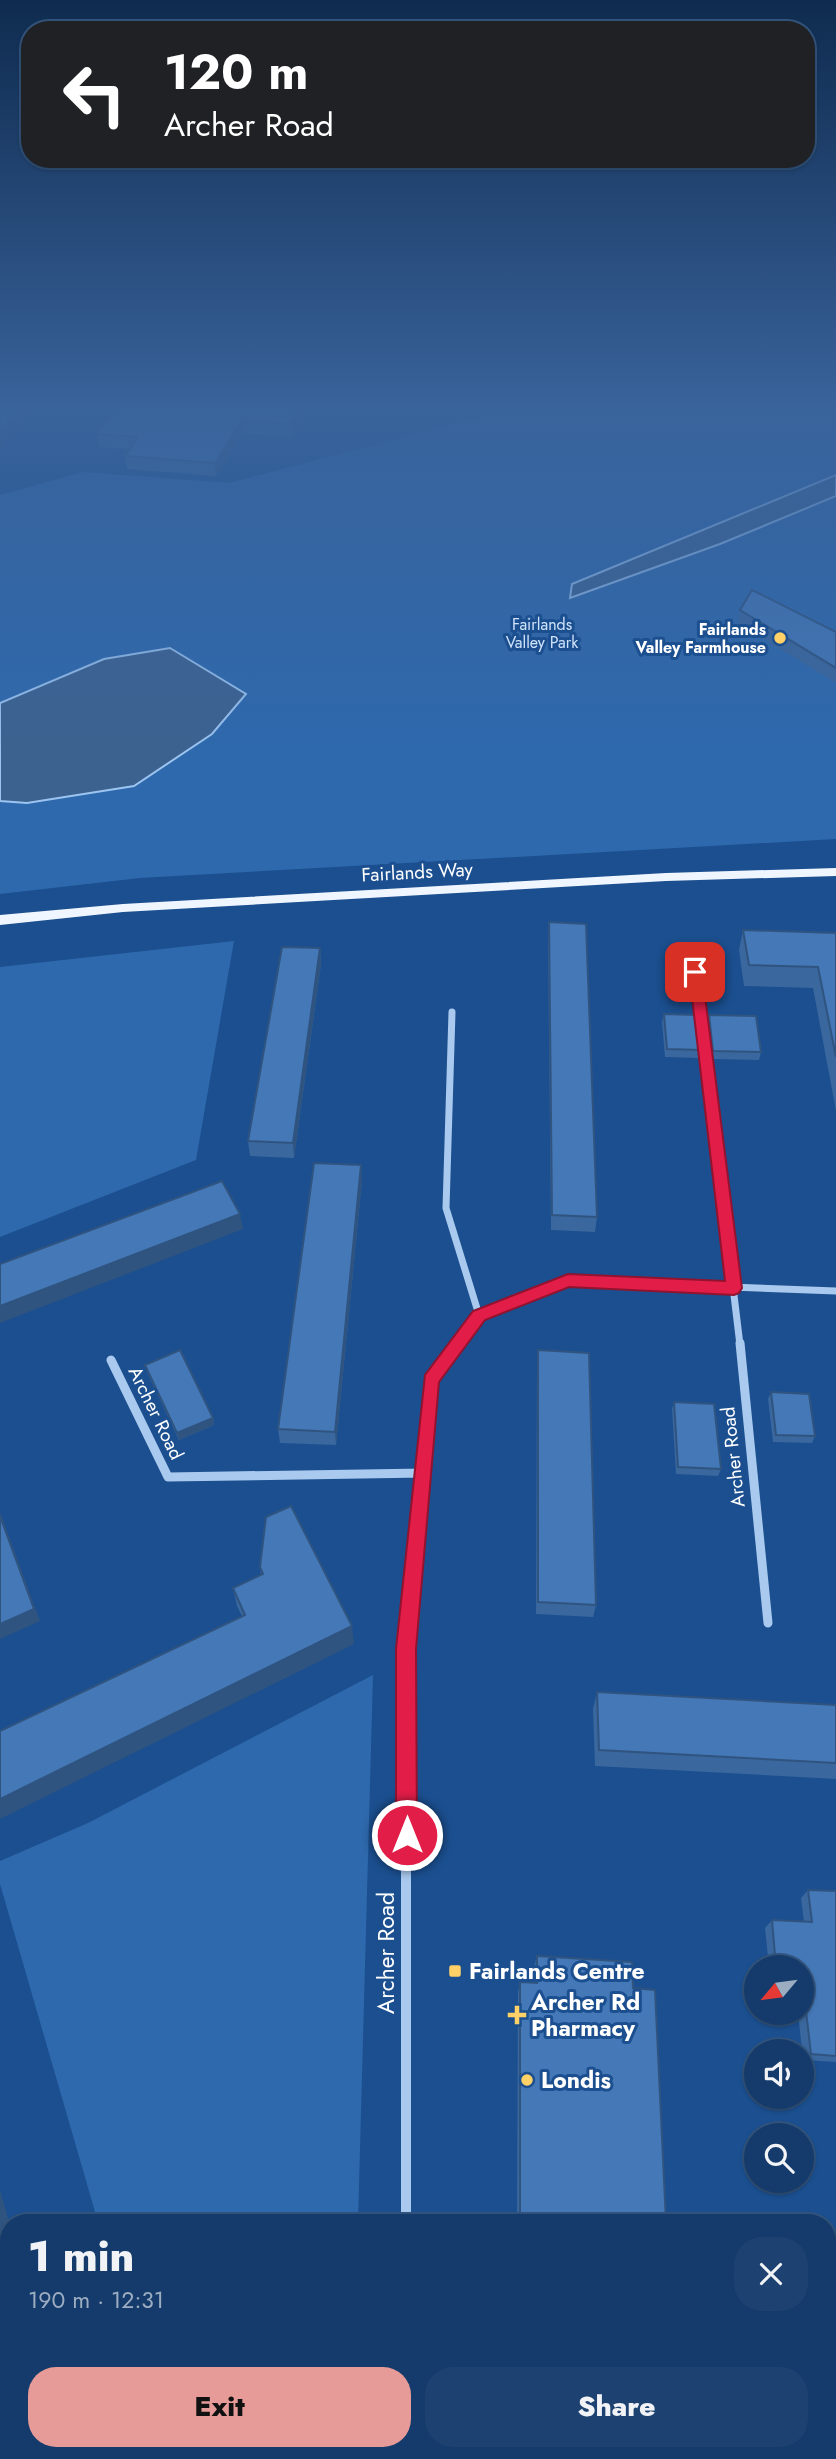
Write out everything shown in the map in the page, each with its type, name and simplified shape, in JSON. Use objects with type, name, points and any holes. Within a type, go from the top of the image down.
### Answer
[{"type":"main road","name":"Fairlands Way","points":[[0,920],[123,908],[666,877],[836,872]]},
{"type":"street","name":"Archer Road","points":[[695,972],[734,1288],[768,1623]]},
{"type":"street","points":[[452,1012],[446,1208],[479,1315],[568,1280],[836,1291]]},
{"type":"street","name":"Archer Road","points":[[406,2214],[406,1649],[431,1380],[479,1315]]},
{"type":"street","name":"Archer Road","points":[[111,1360],[168,1477],[424,1473]]},
{"type":"green space","name":"Fairlands Valley Park","points":[[0,526],[836,526],[836,839],[140,878],[0,894]]},
{"type":"green space","points":[[234,941],[196,1160],[0,1237],[0,967]]},
{"type":"green space","points":[[373,1675],[358,2214],[96,2214],[0,1884],[0,1861],[88,1823]]},
{"type":"shaded area","points":[[713,526],[764,526],[570,598],[572,584]]},
{"type":"shaded area","points":[[170,648],[246,694],[212,734],[134,786],[27,803],[0,801],[0,703],[104,659]]},
{"type":"building","points":[[752,590],[836,632],[836,668],[740,610]]},
{"type":"building","points":[[549,922],[586,924],[597,1217],[552,1215]]},
{"type":"building","points":[[743,930],[836,933],[836,1057],[818,967],[749,965]]},
{"type":"building","points":[[282,947],[320,948],[293,1143],[248,1141]]},
{"type":"building","points":[[664,1014],[697,1015],[701,1050],[667,1049]]},
{"type":"building","points":[[709,1015],[756,1016],[761,1052],[713,1051]]},
{"type":"building","points":[[314,1163],[361,1165],[335,1432],[278,1429]]},
{"type":"building","points":[[222,1181],[240,1214],[0,1306],[0,1264]]},
{"type":"building","points":[[180,1350],[213,1418],[177,1433],[145,1365]]},
{"type":"building","points":[[538,1350],[589,1353],[596,1605],[538,1602]]},
{"type":"building","points":[[771,1392],[809,1394],[815,1436],[776,1435]]},
{"type":"building","points":[[674,1402],[714,1404],[721,1469],[678,1467]]},
{"type":"building","points":[[291,1506],[352,1626],[0,1799],[0,1731],[245,1615],[233,1588],[263,1574],[260,1567],[266,1517]]},
{"type":"building","points":[[0,1516],[34,1609],[0,1624]]},
{"type":"building","points":[[597,1692],[836,1705],[836,1763],[599,1750]]},
{"type":"building","points":[[808,1890],[836,1891],[836,2056],[814,2054],[814,2039],[809,2039],[808,2025],[814,2025],[814,1955],[775,1955],[772,1920],[812,1922]]},
{"type":"building","points":[[537,1956],[632,1962],[633,1988],[655,1990],[666,2214],[520,2214],[520,1982],[537,1983]]},
{"type":"place","name":"Fairlands Valley Farmhouse","points":[[780,638]]},
{"type":"place","name":"Fairlands Centre","points":[[455,1971]]},
{"type":"place","name":"Archer Rd Pharmacy","points":[[517,2015]]},
{"type":"place","name":"Londis","points":[[527,2080]]},
{"type":"route","points":[[407,1835],[406,1649],[431,1380],[479,1315],[568,1280],[734,1288],[695,972]]}]
